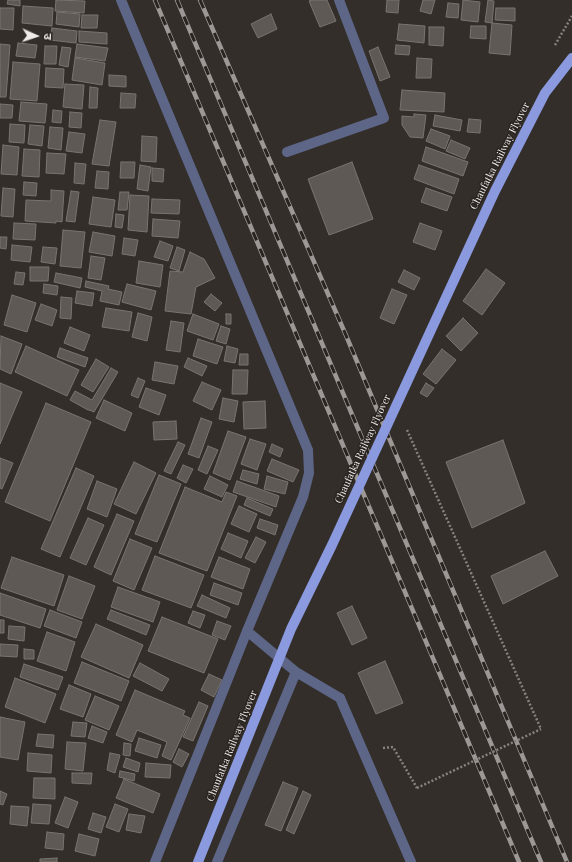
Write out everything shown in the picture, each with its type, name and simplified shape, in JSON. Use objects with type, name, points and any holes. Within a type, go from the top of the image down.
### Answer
[{"type":"main road","name":"Chaufatka Railway Flyover","points":[[198,862],[291,630],[332,545],[495,191],[546,93],[572,58]]},
{"type":"street","points":[[121,0],[308,450],[309,473],[303,497],[247,630],[155,862]]},
{"type":"street","points":[[287,152],[384,118],[339,0]]},
{"type":"street","points":[[247,630],[296,672],[340,698],[411,862]]},
{"type":"street","points":[[217,862],[296,672]]},
{"type":"path","points":[[552,50],[572,16]]},
{"type":"path","points":[[363,751],[393,747],[417,788],[541,729],[406,428]]},
{"type":"building","points":[[8,0],[20,0],[20,6],[7,4]]},
{"type":"building","points":[[56,0],[85,1],[84,13],[55,11]]},
{"type":"building","points":[[327,0],[336,21],[320,27],[309,1]]},
{"type":"building","points":[[387,0],[399,0],[398,13],[386,12]]},
{"type":"building","points":[[423,0],[435,0],[431,14],[420,11]]},
{"type":"building","points":[[463,0],[480,2],[478,22],[461,20]]},
{"type":"building","points":[[488,0],[494,1],[492,23],[485,22]]},
{"type":"building","points":[[448,3],[459,4],[458,18],[446,17]]},
{"type":"building","points":[[23,6],[53,8],[52,26],[22,23]]},
{"type":"building","points":[[0,8],[14,8],[13,30],[0,29]]},
{"type":"building","points":[[496,8],[515,8],[515,21],[495,20]]},
{"type":"building","points":[[57,12],[80,14],[79,27],[56,24]]},
{"type":"building","points":[[271,14],[277,29],[258,38],[251,24]]},
{"type":"building","points":[[82,15],[98,15],[97,28],[81,28]]},
{"type":"building","points":[[492,23],[512,25],[510,55],[489,53]]},
{"type":"building","points":[[399,24],[425,26],[424,43],[397,40]]},
{"type":"building","points":[[471,26],[486,26],[486,39],[470,38]]},
{"type":"building","points":[[429,27],[444,27],[443,46],[429,45]]},
{"type":"building","points":[[52,28],[77,31],[76,43],[50,40]]},
{"type":"building","points":[[79,31],[107,33],[107,44],[79,42]]},
{"type":"building","points":[[18,43],[37,45],[35,58],[16,56]]},
{"type":"building","points":[[0,44],[10,45],[6,97],[0,97]]},
{"type":"building","points":[[77,44],[108,48],[105,61],[75,57]]},
{"type":"building","points":[[396,45],[410,46],[409,55],[395,54]]},
{"type":"building","points":[[45,46],[57,46],[56,64],[44,64]]},
{"type":"building","points":[[62,47],[71,48],[68,67],[59,65]]},
{"type":"building","points":[[378,47],[390,77],[380,81],[369,51]]},
{"type":"building","points":[[75,58],[105,63],[102,85],[72,80]]},
{"type":"building","points":[[417,58],[432,59],[431,78],[416,78]]},
{"type":"building","points":[[13,62],[40,64],[37,101],[10,99]]},
{"type":"building","points":[[46,68],[64,69],[63,88],[45,87]]},
{"type":"building","points":[[109,75],[126,76],[126,87],[109,86]]},
{"type":"building","points":[[65,84],[84,85],[82,109],[63,107]]},
{"type":"building","points":[[90,87],[98,88],[97,108],[89,108]]},
{"type":"building","points":[[402,90],[445,93],[444,112],[400,110]]},
{"type":"building","points":[[121,93],[136,94],[135,108],[120,108]]},
{"type":"building","points":[[21,102],[47,104],[45,123],[19,121]]},
{"type":"building","points":[[0,104],[13,105],[12,118],[0,118]]},
{"type":"building","points":[[53,110],[62,111],[61,123],[52,122]]},
{"type":"building","points":[[70,112],[82,113],[81,128],[69,127]]},
{"type":"building","points":[[414,114],[426,115],[423,138],[410,137],[402,125],[402,116],[414,117]]},
{"type":"building","points":[[435,115],[462,120],[460,131],[433,126]]},
{"type":"building","points":[[469,119],[481,120],[480,133],[467,132]]},
{"type":"building","points":[[100,120],[116,122],[109,166],[92,164]]},
{"type":"building","points":[[10,124],[25,125],[24,143],[9,142]]},
{"type":"building","points":[[30,125],[44,126],[42,146],[28,144]]},
{"type":"building","points":[[50,127],[63,128],[61,150],[48,148]]},
{"type":"building","points":[[431,129],[450,136],[445,149],[426,141]]},
{"type":"building","points":[[69,132],[85,134],[82,153],[66,151]]},
{"type":"building","points":[[142,136],[157,137],[156,162],[141,161]]},
{"type":"building","points":[[451,140],[470,148],[465,159],[446,151]]},
{"type":"building","points":[[3,145],[19,147],[17,175],[1,174]]},
{"type":"building","points":[[426,147],[468,162],[463,176],[422,161]]},
{"type":"building","points":[[24,149],[40,150],[39,177],[22,176]]},
{"type":"building","points":[[47,153],[66,154],[64,174],[46,173]]},
{"type":"building","points":[[121,162],[135,162],[134,178],[120,178]]},
{"type":"building","points":[[352,162],[373,219],[329,235],[308,179]]},
{"type":"building","points":[[75,163],[86,164],[84,184],[74,183]]},
{"type":"building","points":[[140,165],[151,167],[148,191],[137,189]]},
{"type":"building","points":[[419,165],[459,179],[454,194],[414,179]]},
{"type":"building","points":[[152,168],[164,169],[163,182],[152,181]]},
{"type":"building","points":[[97,171],[109,172],[108,189],[95,188]]},
{"type":"building","points":[[24,182],[37,183],[36,196],[23,195]]},
{"type":"building","points":[[3,188],[15,189],[13,217],[1,216]]},
{"type":"building","points":[[426,188],[452,197],[447,211],[421,202]]},
{"type":"building","points":[[51,190],[64,191],[62,222],[25,221],[26,200],[51,201]]},
{"type":"building","points":[[71,191],[79,192],[75,222],[66,221]]},
{"type":"building","points":[[120,192],[129,192],[127,210],[118,210]]},
{"type":"building","points":[[130,195],[149,196],[147,232],[128,230]]},
{"type":"building","points":[[93,197],[115,200],[111,227],[89,224]]},
{"type":"building","points":[[152,199],[180,200],[179,214],[151,213]]},
{"type":"building","points":[[116,214],[124,215],[122,228],[115,227]]},
{"type":"building","points":[[153,219],[180,221],[178,238],[152,236]]},
{"type":"building","points":[[14,223],[36,224],[35,240],[13,239]]},
{"type":"building","points":[[420,223],[442,231],[435,250],[413,242]]},
{"type":"building","points":[[63,230],[85,232],[81,268],[60,266]]},
{"type":"building","points":[[93,232],[115,236],[112,256],[89,252]]},
{"type":"building","points":[[0,237],[7,237],[6,249],[0,248]]},
{"type":"building","points":[[124,238],[138,240],[135,256],[122,254]]},
{"type":"building","points":[[160,241],[173,246],[168,261],[154,257]]},
{"type":"building","points":[[12,245],[32,247],[30,262],[11,260]]},
{"type":"building","points":[[43,247],[57,248],[55,264],[41,262]]},
{"type":"building","points":[[177,247],[185,250],[179,271],[170,268]]},
{"type":"building","points":[[190,252],[204,259],[215,278],[196,287],[191,314],[165,311],[170,271],[183,272]]},
{"type":"building","points":[[91,256],[105,258],[101,280],[88,278]]},
{"type":"building","points":[[139,261],[163,265],[160,287],[136,283]]},
{"type":"building","points":[[30,267],[49,267],[48,281],[30,281]]},
{"type":"building","points":[[486,269],[505,283],[482,315],[463,301]]},
{"type":"building","points":[[404,270],[420,278],[414,290],[398,282]]},
{"type":"building","points":[[16,272],[25,273],[23,285],[14,284]]},
{"type":"building","points":[[56,273],[82,278],[80,288],[54,282]]},
{"type":"building","points":[[86,281],[109,286],[108,289],[122,292],[119,305],[100,301],[102,291],[85,287]]},
{"type":"building","points":[[44,284],[58,286],[57,295],[43,293]]},
{"type":"building","points":[[127,284],[156,291],[151,310],[122,302]]},
{"type":"building","points":[[392,289],[407,295],[394,324],[380,318]]},
{"type":"building","points":[[77,291],[94,293],[92,306],[75,303]]},
{"type":"building","points":[[211,294],[222,303],[215,311],[204,302]]},
{"type":"building","points":[[12,295],[36,303],[27,332],[4,325]]},
{"type":"building","points":[[61,297],[72,298],[71,319],[60,318]]},
{"type":"building","points":[[41,304],[57,310],[52,326],[35,320]]},
{"type":"building","points":[[106,308],[132,312],[129,331],[102,327]]},
{"type":"building","points":[[138,313],[152,317],[147,341],[132,337]]},
{"type":"building","points":[[193,314],[219,324],[213,340],[187,331]]},
{"type":"building","points":[[226,314],[231,314],[231,324],[226,324]]},
{"type":"building","points":[[463,318],[478,333],[461,351],[446,336]]},
{"type":"building","points":[[171,321],[184,323],[180,352],[166,350]]},
{"type":"building","points":[[221,326],[230,329],[226,344],[216,341]]},
{"type":"building","points":[[70,327],[90,335],[84,351],[64,343]]},
{"type":"building","points":[[1,336],[22,344],[11,374],[0,369]]},
{"type":"building","points":[[198,339],[223,347],[217,364],[193,356]]},
{"type":"building","points":[[26,346],[79,370],[67,396],[15,372]]},
{"type":"building","points":[[227,346],[238,349],[235,363],[224,361]]},
{"type":"building","points":[[60,348],[88,358],[85,367],[57,357]]},
{"type":"building","points":[[442,349],[456,360],[436,384],[423,374]]},
{"type":"building","points":[[240,354],[248,354],[248,365],[239,365]]},
{"type":"building","points":[[188,358],[207,366],[202,376],[184,367]]},
{"type":"building","points":[[96,359],[109,367],[93,392],[81,385]]},
{"type":"building","points":[[155,362],[178,366],[174,384],[152,380]]},
{"type":"building","points":[[111,368],[118,372],[94,412],[70,400],[75,391],[92,400]]},
{"type":"building","points":[[233,370],[248,370],[247,394],[232,394]]},
{"type":"building","points":[[138,378],[145,381],[138,398],[131,395]]},
{"type":"building","points":[[202,382],[221,390],[212,410],[193,401]]},
{"type":"building","points":[[0,383],[22,392],[0,444]]},
{"type":"building","points":[[426,383],[434,388],[427,397],[420,393]]},
{"type":"building","points":[[146,388],[166,395],[159,415],[139,407]]},
{"type":"building","points":[[223,398],[238,401],[234,422],[219,419]]},
{"type":"building","points":[[104,400],[132,413],[125,431],[96,418]]},
{"type":"building","points":[[265,401],[266,428],[244,429],[243,402]]},
{"type":"building","points":[[46,403],[91,422],[50,521],[5,502]]},
{"type":"building","points":[[201,418],[212,422],[199,458],[188,454]]},
{"type":"building","points":[[176,421],[177,439],[154,440],[153,422]]},
{"type":"building","points":[[228,431],[246,437],[230,480],[213,473]]},
{"type":"building","points":[[250,439],[266,444],[257,470],[241,464]]},
{"type":"building","points":[[503,440],[525,503],[472,528],[446,462]]},
{"type":"building","points":[[178,442],[185,445],[171,474],[164,471]]},
{"type":"building","points":[[272,444],[283,449],[280,457],[269,452]]},
{"type":"building","points":[[208,446],[218,450],[207,474],[198,470]]},
{"type":"building","points":[[0,458],[13,463],[2,489],[0,488]]},
{"type":"building","points":[[272,459],[299,470],[293,482],[267,471]]},
{"type":"building","points":[[134,462],[156,473],[136,514],[114,504]]},
{"type":"building","points":[[183,465],[193,469],[186,483],[177,478]]},
{"type":"building","points":[[76,468],[94,476],[60,557],[41,549]]},
{"type":"building","points":[[243,470],[259,474],[257,484],[240,479]]},
{"type":"building","points":[[159,475],[181,484],[157,542],[135,534]]},
{"type":"building","points":[[210,476],[228,485],[222,497],[204,489]]},
{"type":"building","points":[[267,476],[288,482],[285,494],[264,489]]},
{"type":"building","points":[[97,481],[117,489],[107,517],[87,509]]},
{"type":"building","points":[[237,481],[279,496],[276,507],[233,492]]},
{"type":"building","points":[[185,487],[222,502],[226,492],[237,496],[207,571],[159,553]]},
{"type":"building","points":[[247,498],[273,509],[270,516],[244,505]]},
{"type":"building","points":[[239,506],[257,514],[249,532],[231,524]]},
{"type":"building","points":[[117,514],[134,521],[111,575],[94,567]]},
{"type":"building","points":[[88,518],[104,525],[86,565],[70,558]]},
{"type":"building","points":[[260,519],[278,525],[275,535],[257,528]]},
{"type":"building","points":[[228,533],[248,541],[241,558],[221,549]]},
{"type":"building","points":[[256,537],[266,542],[255,563],[245,558]]},
{"type":"building","points":[[130,539],[152,548],[134,590],[113,581]]},
{"type":"building","points":[[545,551],[558,576],[503,604],[491,576]]},
{"type":"building","points":[[155,556],[204,575],[191,608],[142,590]]},
{"type":"building","points":[[12,557],[64,575],[54,606],[1,588]]},
{"type":"building","points":[[219,557],[250,569],[243,589],[211,577]]},
{"type":"building","points":[[69,576],[95,586],[82,619],[57,610]]},
{"type":"building","points":[[214,583],[242,593],[238,605],[210,595]]},
{"type":"building","points":[[118,587],[160,602],[153,622],[111,607]]},
{"type":"building","points":[[0,593],[46,609],[40,628],[0,615]]},
{"type":"building","points":[[202,595],[230,608],[226,618],[197,606]]},
{"type":"building","points":[[352,606],[367,638],[352,645],[337,613]]},
{"type":"building","points":[[50,610],[82,622],[76,638],[44,626]]},
{"type":"building","points":[[111,610],[150,625],[146,635],[107,619]]},
{"type":"building","points":[[193,611],[205,615],[200,628],[188,623]]},
{"type":"building","points":[[162,617],[218,639],[204,673],[148,651]]},
{"type":"building","points":[[0,620],[4,620],[4,633],[0,633]]},
{"type":"building","points":[[217,621],[231,626],[225,640],[212,635]]},
{"type":"building","points":[[96,624],[143,645],[129,678],[81,657]]},
{"type":"building","points":[[9,626],[25,627],[24,641],[8,639]]},
{"type":"building","points":[[47,632],[75,642],[66,671],[37,661]]},
{"type":"building","points":[[0,644],[18,645],[17,657],[0,656]]},
{"type":"building","points":[[24,649],[34,650],[34,659],[24,659]]},
{"type":"building","points":[[385,661],[403,703],[376,714],[358,673]]},
{"type":"building","points":[[82,662],[129,681],[121,701],[74,683]]},
{"type":"building","points":[[140,663],[169,679],[162,691],[133,676]]},
{"type":"building","points":[[24,664],[63,677],[58,690],[20,677]]},
{"type":"building","points":[[209,674],[222,680],[214,697],[201,690]]},
{"type":"building","points":[[15,678],[56,694],[45,723],[5,707]]},
{"type":"building","points":[[69,685],[91,694],[83,717],[60,709]]},
{"type":"building","points":[[135,690],[185,711],[183,715],[190,718],[171,760],[162,756],[167,742],[137,730],[132,742],[116,735]]},
{"type":"building","points":[[95,696],[119,706],[109,730],[85,720]]},
{"type":"building","points":[[199,702],[208,706],[193,741],[183,737]]},
{"type":"building","points":[[0,717],[25,722],[18,760],[0,757]]},
{"type":"building","points":[[73,722],[87,723],[85,737],[71,736]]},
{"type":"building","points":[[92,726],[107,732],[103,743],[88,738]]},
{"type":"building","points":[[38,734],[54,735],[53,748],[36,746]]},
{"type":"building","points":[[139,738],[161,745],[157,758],[135,751]]},
{"type":"building","points":[[67,742],[86,743],[83,771],[65,769]]},
{"type":"building","points":[[124,743],[131,744],[130,756],[123,755]]},
{"type":"building","points":[[179,749],[189,754],[182,767],[173,762]]},
{"type":"building","points":[[28,753],[52,755],[51,773],[27,771]]},
{"type":"building","points":[[110,753],[120,755],[115,773],[107,770]]},
{"type":"building","points":[[126,758],[140,763],[138,772],[123,767]]},
{"type":"building","points":[[146,763],[171,765],[170,778],[145,777]]},
{"type":"building","points":[[120,771],[135,774],[134,781],[119,777]]},
{"type":"building","points":[[72,773],[92,773],[91,784],[72,783]]},
{"type":"building","points":[[34,778],[55,778],[55,799],[33,798]]},
{"type":"building","points":[[124,779],[160,794],[153,813],[116,798]]},
{"type":"building","points":[[283,782],[298,788],[281,831],[265,825]]},
{"type":"building","points":[[0,791],[7,794],[3,805],[0,804]]},
{"type":"building","points":[[303,791],[311,795],[294,834],[286,830]]},
{"type":"building","points":[[65,797],[78,802],[68,828],[55,823]]},
{"type":"building","points":[[33,804],[51,805],[49,824],[31,823]]},
{"type":"building","points":[[115,804],[128,809],[119,832],[106,827]]},
{"type":"building","points":[[11,806],[29,807],[27,826],[10,824]]},
{"type":"building","points":[[93,813],[106,817],[101,833],[88,829]]},
{"type":"building","points":[[129,814],[145,816],[141,833],[126,830]]},
{"type":"building","points":[[47,832],[64,834],[63,850],[45,848]]},
{"type":"building","points":[[79,834],[99,839],[95,856],[75,851]]},
{"type":"building","points":[[57,858],[57,862],[40,862],[40,859]]},
{"type":"railway","points":[[155,0],[519,862]]},
{"type":"railway","points":[[177,0],[541,862]]},
{"type":"railway","points":[[200,0],[345,333],[567,862]]}]
